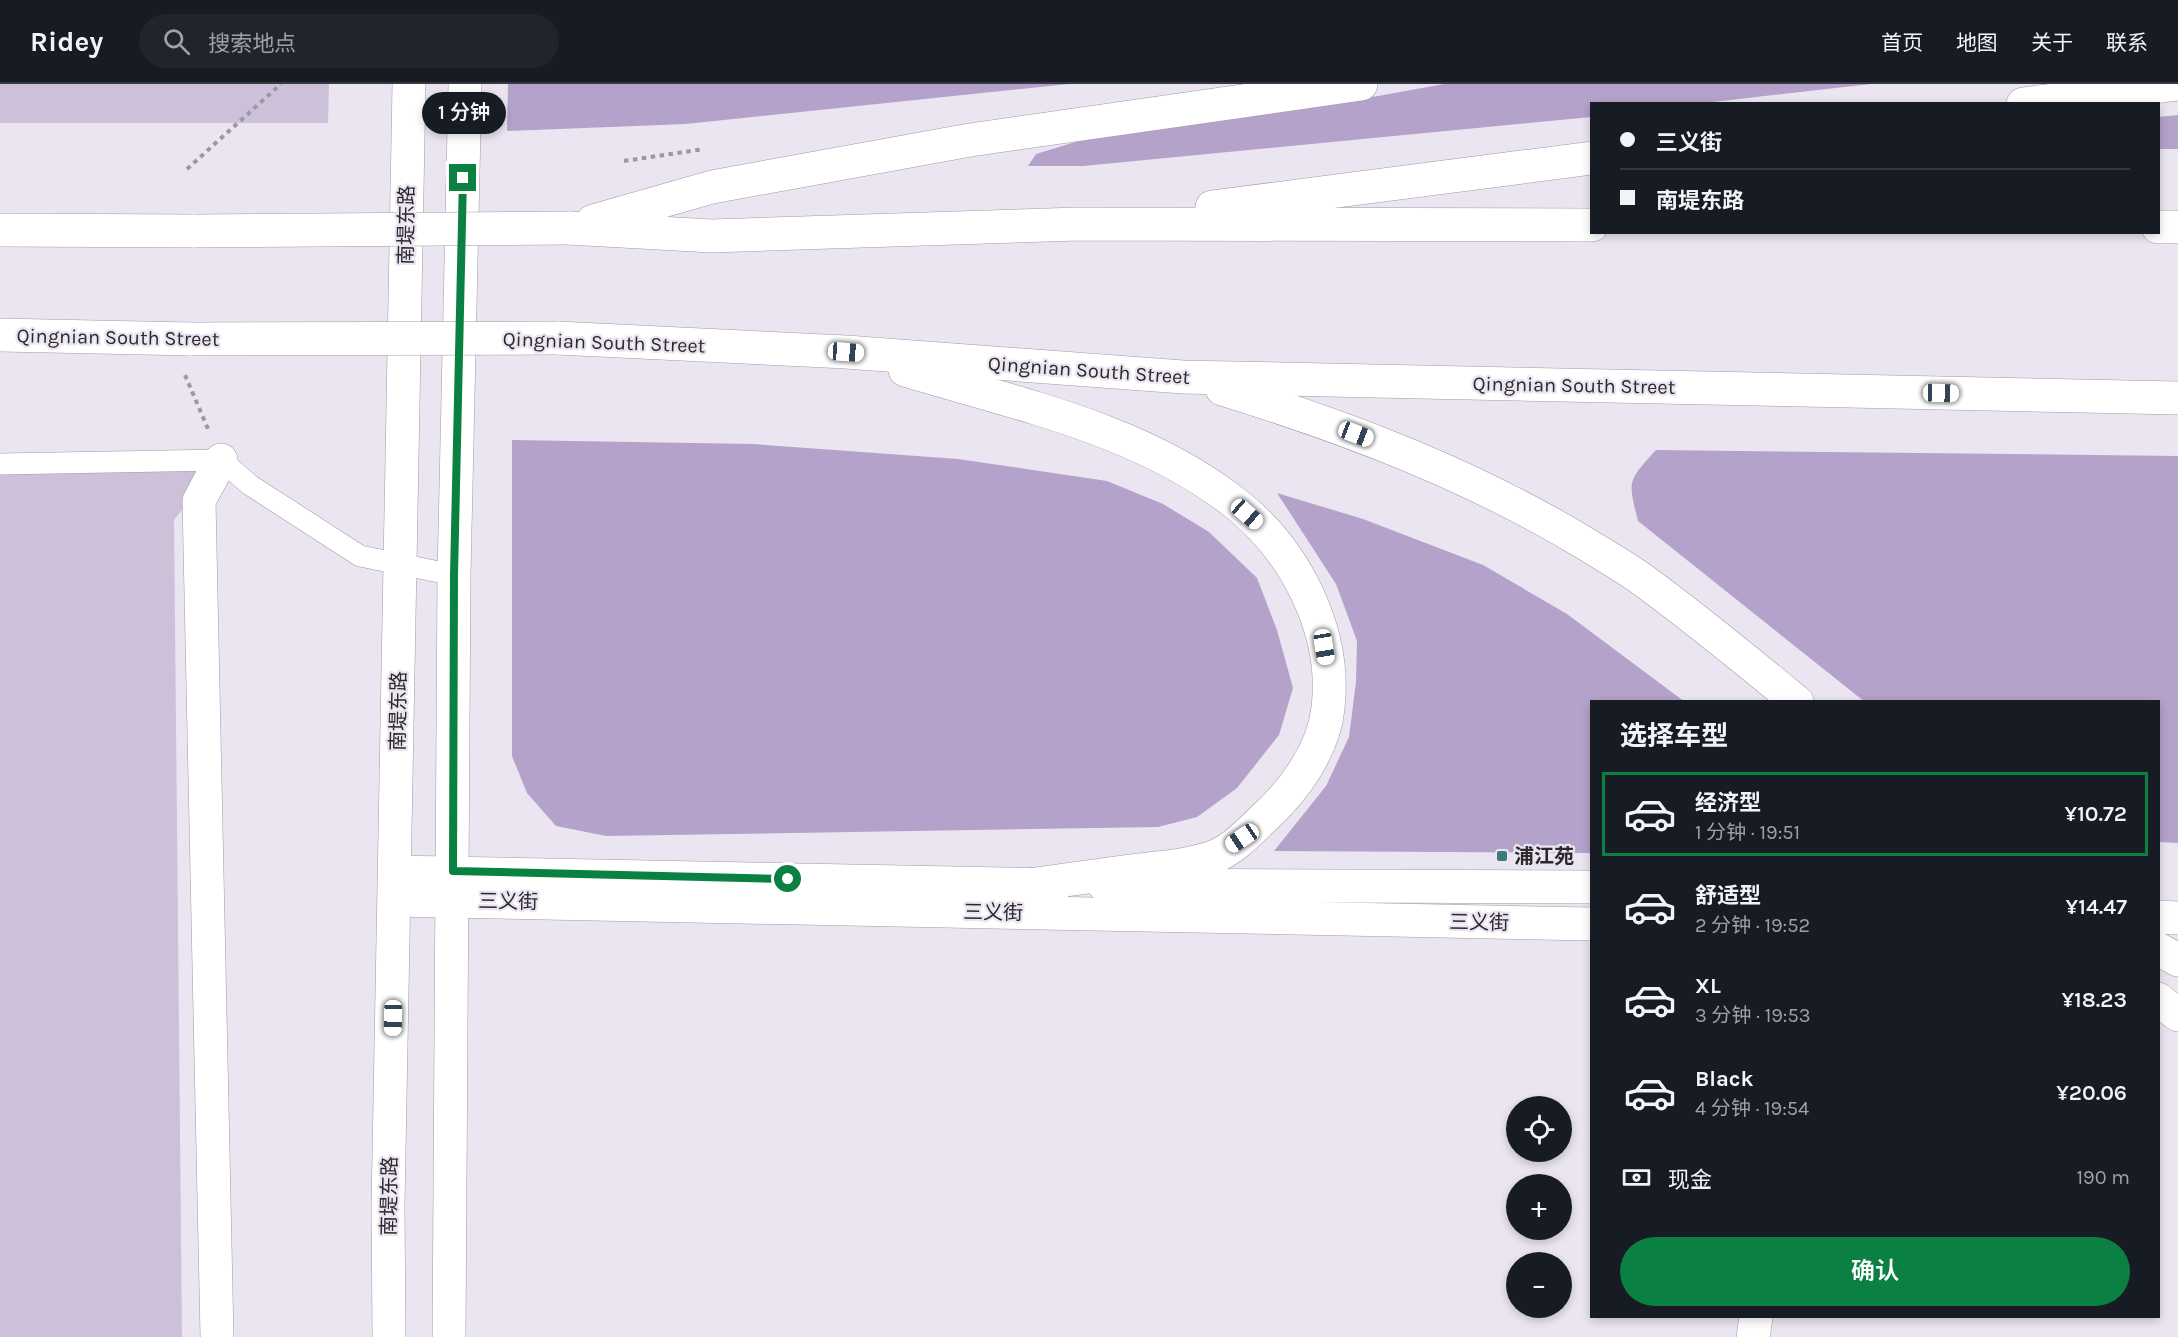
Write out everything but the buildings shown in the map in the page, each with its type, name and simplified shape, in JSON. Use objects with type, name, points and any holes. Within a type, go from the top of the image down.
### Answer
[{"type":"main road","name":"南堤东路","points":[[389,1337],[389,1194],[409,84]]},
{"type":"main road","points":[[449,1337],[454,575],[465,84]]},
{"type":"main road","points":[[568,228],[712,188],[970,140],[1361,84]]},
{"type":"main road","points":[[2038,102],[2176,84]]},
{"type":"main road","points":[[1078,224],[1590,158]]},
{"type":"main road","points":[[0,230],[568,228],[712,236],[1078,224],[1590,225]]},
{"type":"main road","points":[[2160,227],[2178,227]]},
{"type":"main road","name":"Qingnian South Street","points":[[0,335],[181,339],[557,338],[846,352],[1183,377],[2178,398]]},
{"type":"main road","points":[[846,352],[1104,430],[1174,464],[1233,502],[1261,526],[1299,576],[1311,605],[1330,680],[1328,711],[1317,746],[1297,783],[1276,807],[1242,838],[1218,855],[1183,865],[1028,885]]},
{"type":"main road","points":[[1183,377],[1304,414],[1364,437],[1453,473],[1535,514],[1639,577],[1795,700]]},
{"type":"main road","points":[[217,1337],[199,501],[221,460]]},
{"type":"main road","points":[[1755,667],[1774,700]]},
{"type":"main road","name":"三义街","points":[[453,885],[1590,924]]},
{"type":"main road","name":"三义街","points":[[395,886],[1590,887]]},
{"type":"main road","points":[[2160,917],[2178,918]]},
{"type":"main road","points":[[2160,950],[2178,960]]},
{"type":"main road","points":[[2160,1001],[2178,1015]]},
{"type":"main road","points":[[1753,1337],[1756,1318]]},
{"type":"lane","points":[[0,465],[221,460],[250,485],[360,556],[454,575]]},
{"type":"path","points":[[187,170],[281,84]]},
{"type":"path","points":[[181,339],[221,460]]},
{"type":"shaded area","points":[[0,84],[329,84],[328,123],[0,123]]},
{"type":"shaded area","points":[[508,84],[1069,84],[686,124],[507,131]]},
{"type":"shaded area","points":[[1444,84],[1871,84],[1713,102],[1590,102],[1590,117],[1083,166],[1028,166],[1036,154],[1095,136],[1378,96]]},
{"type":"shaded area","points":[[2178,115],[2178,149],[2160,149],[2160,117]]},
{"type":"shaded area","points":[[512,440],[753,444],[958,459],[1107,481],[1163,504],[1209,532],[1257,578],[1277,630],[1293,688],[1279,735],[1237,788],[1197,817],[1158,827],[606,836],[556,826],[527,793],[512,756]]},
{"type":"shaded area","points":[[1656,450],[2178,456],[2178,843],[2160,842],[2160,700],[1862,700],[1638,521],[1632,482]]},
{"type":"shaded area","points":[[221,460],[174,520],[182,1337],[0,1337],[0,464]]},
{"type":"shaded area","points":[[1277,493],[1363,519],[1483,565],[1567,614],[1682,700],[1590,700],[1590,853],[1274,851],[1326,786],[1349,737],[1356,682],[1357,641],[1336,584]]},
{"type":"place","name":"浦江苑","points":[[1502,856]]},
{"type":"route","points":[[463,178],[454,575],[453,871],[788,879]]}]
